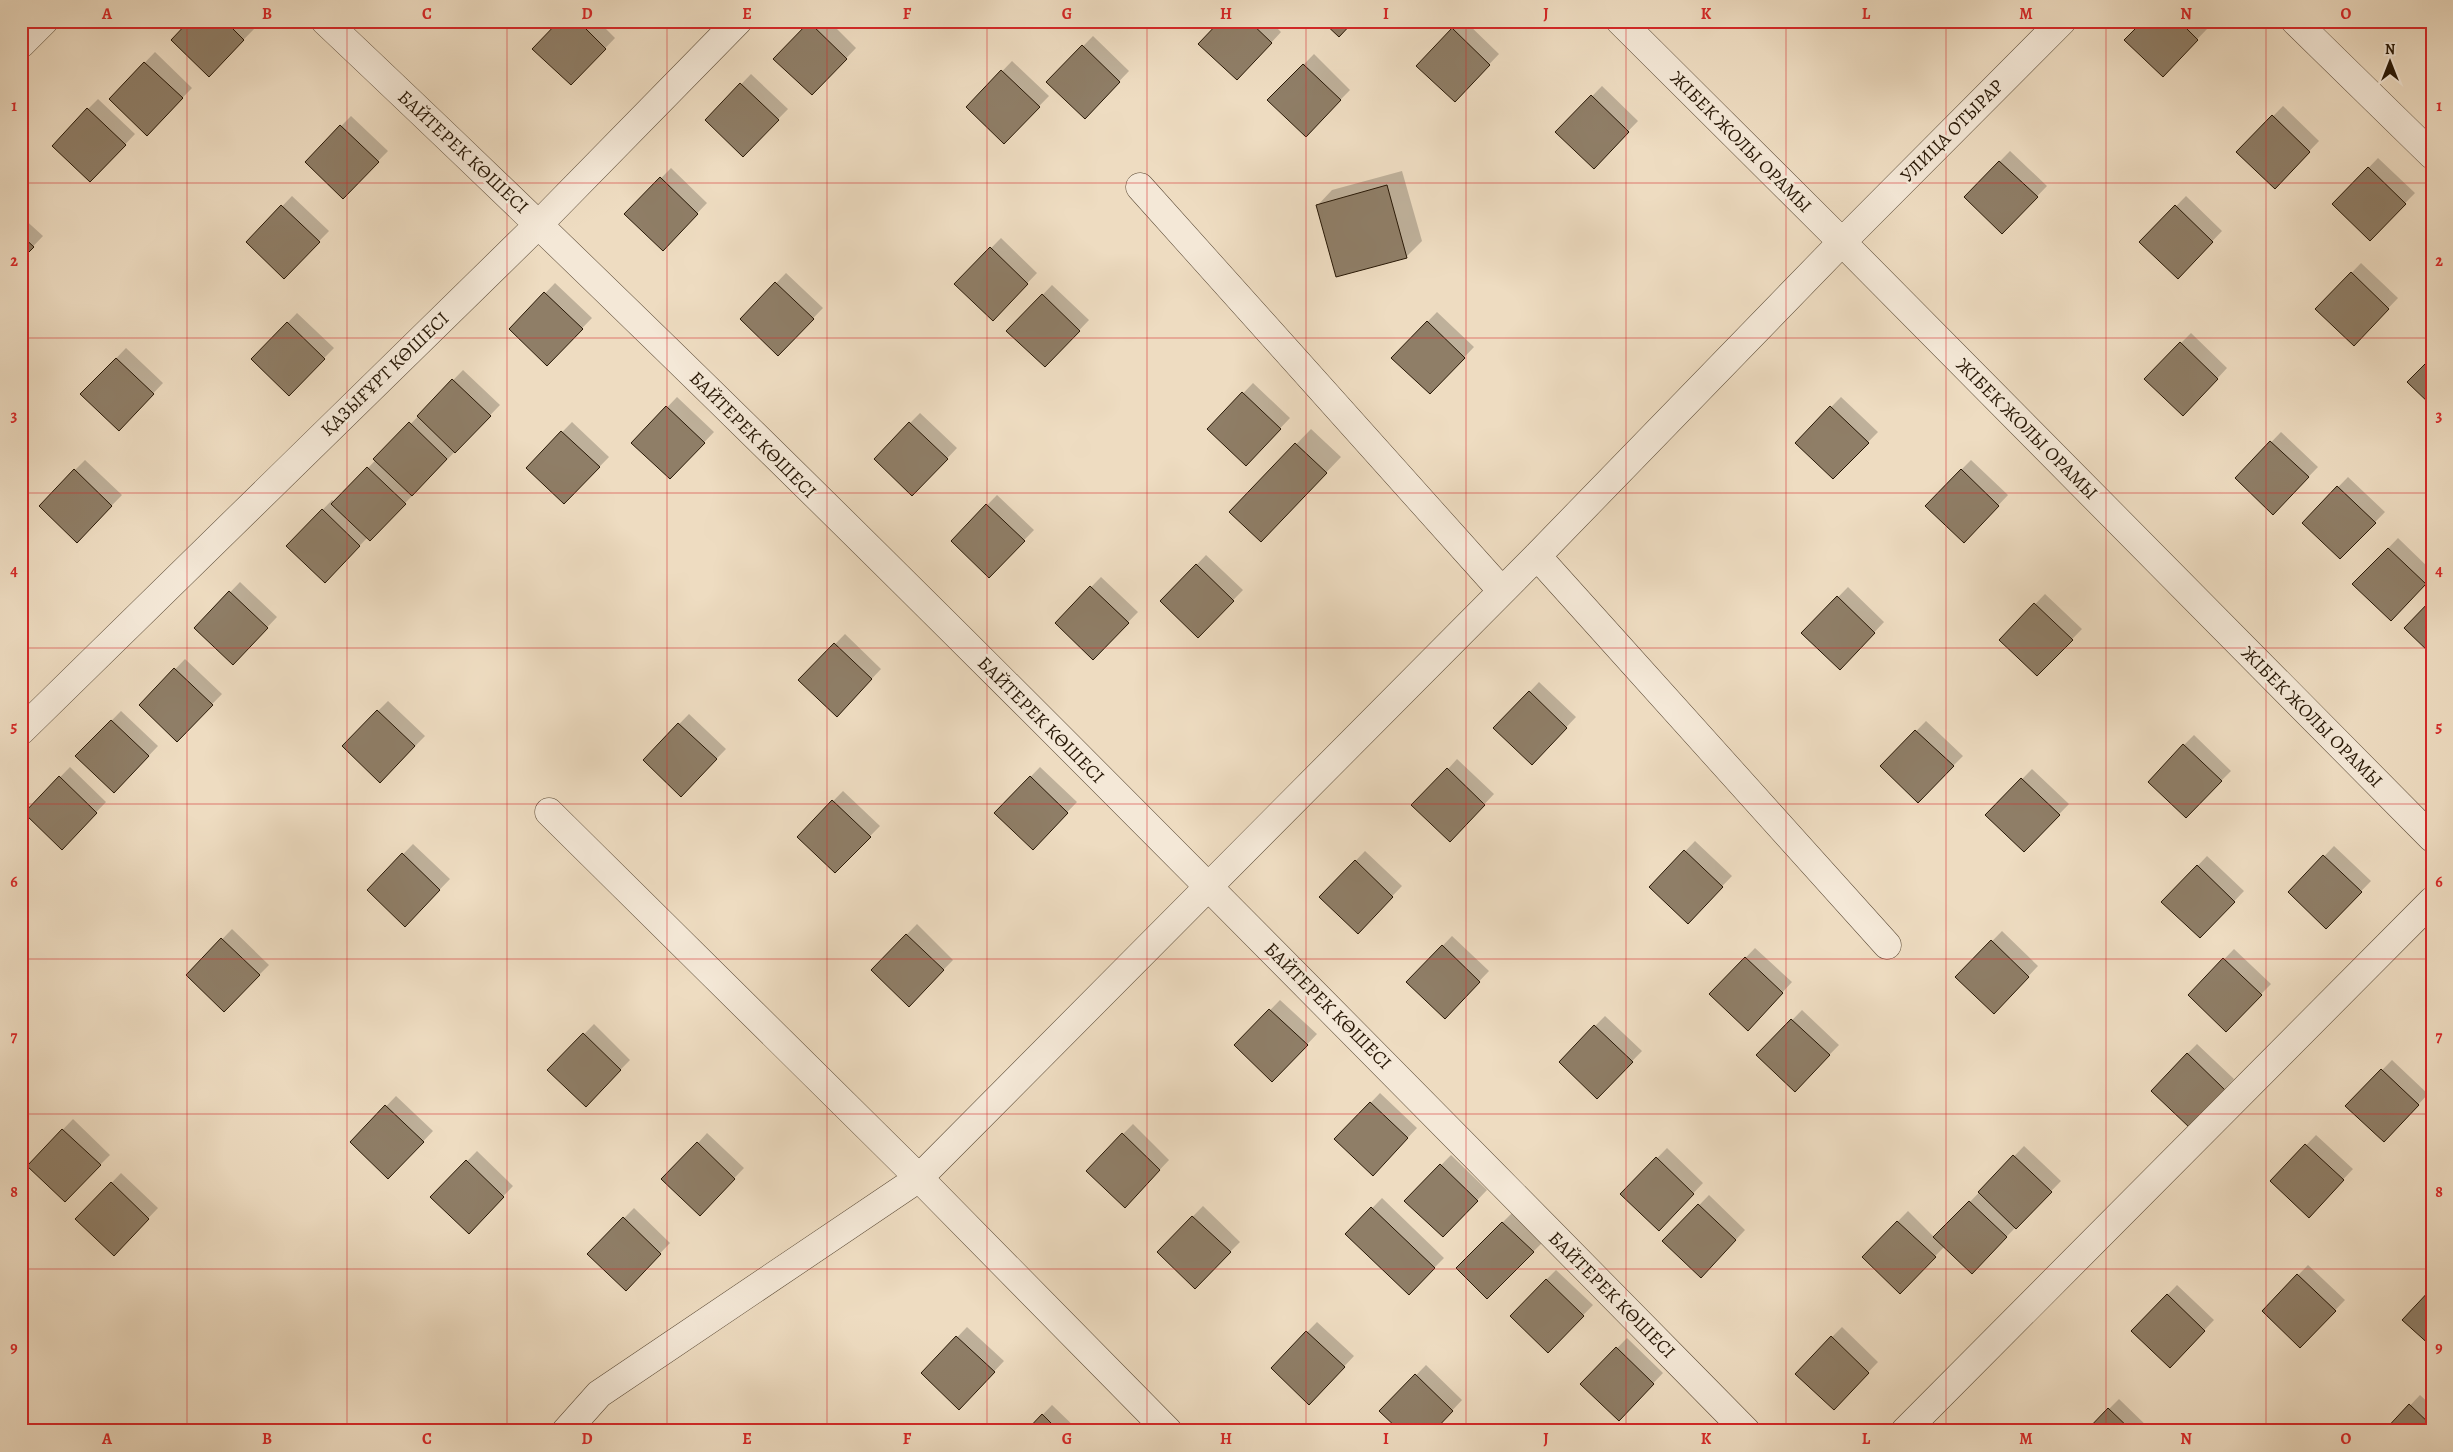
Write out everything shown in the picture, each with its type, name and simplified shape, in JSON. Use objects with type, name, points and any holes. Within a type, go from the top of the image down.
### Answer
[{"type":"street","points":[[21,44],[44,21]]},
{"type":"street","name":"БАЙТЕРЕК КӨШЕСІ","points":[[325,21],[539,224],[1209,886],[1746,1431]]},
{"type":"street","name":"ҚАЗЫҒҰРТ КӨШЕСІ","points":[[25,727],[539,224],[738,21]]},
{"type":"street","name":"ЖІБЕК ЖОЛЫ ОРАМЫ","points":[[1620,21],[1842,242],[2432,838]]},
{"type":"street","name":"УЛИЦА ОТЫРАР","points":[[566,1431],[599,1394],[919,1178],[1537,556],[1842,242],[2062,21]]},
{"type":"street","points":[[2295,21],[2432,156]]},
{"type":"street","points":[[1140,187],[1502,591]]},
{"type":"street","points":[[1537,556],[1887,945]]},
{"type":"street","points":[[549,812],[919,1178],[1168,1431]]},
{"type":"street","points":[[1905,1431],[2432,901]]},
{"type":"building","points":[[189,21],[225,21],[244,40],[209,77],[171,40]]},
{"type":"building","points":[[559,21],[578,21],[606,49],[571,85],[532,49]]},
{"type":"building","points":[[1220,21],[1249,21],[1272,43],[1237,80],[1198,44]]},
{"type":"building","points":[[1322,21],[1354,21],[1339,37]]},
{"type":"building","points":[[2143,21],[2179,21],[2198,40],[2163,77],[2124,40]]},
{"type":"building","points":[[809,22],[847,59],[812,95],[773,59]]},
{"type":"building","points":[[1452,28],[1490,65],[1455,102],[1416,66]]},
{"type":"building","points":[[1082,45],[1120,82],[1085,119],[1046,82]]},
{"type":"building","points":[[144,62],[183,98],[147,136],[109,99]]},
{"type":"building","points":[[1303,64],[1341,100],[1306,137],[1267,100]]},
{"type":"building","points":[[1001,70],[1040,107],[1004,144],[966,107]]},
{"type":"building","points":[[740,83],[779,120],[743,157],[705,120]]},
{"type":"building","points":[[1591,95],[1629,132],[1594,169],[1555,132]]},
{"type":"building","points":[[87,108],[126,145],[90,182],[52,146]]},
{"type":"building","points":[[2272,115],[2310,152],[2275,189],[2236,152]]},
{"type":"building","points":[[340,125],[379,162],[343,199],[305,162]]},
{"type":"building","points":[[1999,161],[2038,197],[2002,234],[1964,197]]},
{"type":"building","points":[[2368,167],[2406,204],[2370,241],[2332,204]]},
{"type":"building","points":[[660,177],[698,214],[663,251],[624,214]]},
{"type":"building","points":[[1387,185],[1407,258],[1336,277],[1316,205]]},
{"type":"building","points":[[281,205],[320,242],[284,279],[246,242]]},
{"type":"building","points":[[2175,205],[2213,242],[2178,279],[2139,242]]},
{"type":"building","points":[[21,235],[34,247],[21,260]]},
{"type":"building","points":[[990,247],[1028,284],[993,321],[954,284]]},
{"type":"building","points":[[2351,272],[2389,309],[2354,346],[2315,309]]},
{"type":"building","points":[[775,282],[814,319],[778,356],[740,319]]},
{"type":"building","points":[[544,292],[583,329],[547,366],[509,329]]},
{"type":"building","points":[[1042,294],[1080,331],[1045,367],[1006,331]]},
{"type":"building","points":[[1427,321],[1465,358],[1430,394],[1391,358]]},
{"type":"building","points":[[287,322],[325,359],[289,396],[251,359]]},
{"type":"building","points":[[2180,342],[2218,379],[2183,416],[2144,379]]},
{"type":"building","points":[[2432,357],[2432,406],[2407,382]]},
{"type":"building","points":[[116,358],[154,394],[119,431],[80,394]]},
{"type":"building","points":[[452,379],[491,416],[455,453],[417,416]]},
{"type":"building","points":[[1242,392],[1281,429],[1246,466],[1207,429]]},
{"type":"building","points":[[666,406],[705,443],[670,479],[631,443]]},
{"type":"building","points":[[1830,406],[1869,443],[1833,479],[1795,443]]},
{"type":"building","points":[[409,422],[447,459],[412,496],[373,459]]},
{"type":"building","points":[[909,422],[948,459],[912,496],[874,459]]},
{"type":"building","points":[[561,431],[600,467],[564,504],[526,468]]},
{"type":"building","points":[[2270,441],[2309,477],[2273,515],[2235,478]]},
{"type":"building","points":[[1295,443],[1327,473],[1261,542],[1229,512]]},
{"type":"building","points":[[367,467],[406,504],[370,541],[331,504]]},
{"type":"building","points":[[74,469],[112,506],[77,543],[39,506]]},
{"type":"building","points":[[1961,469],[1999,506],[1964,543],[1925,506]]},
{"type":"building","points":[[2337,486],[2376,523],[2340,559],[2302,523]]},
{"type":"building","points":[[986,504],[1025,541],[989,578],[951,541]]},
{"type":"building","points":[[322,509],[360,546],[325,583],[286,546]]},
{"type":"building","points":[[2388,548],[2426,584],[2391,621],[2352,584]]},
{"type":"building","points":[[1196,564],[1234,601],[1198,638],[1160,601]]},
{"type":"building","points":[[1090,586],[1129,623],[1093,660],[1055,623]]},
{"type":"building","points":[[229,591],[268,628],[233,665],[194,628]]},
{"type":"building","points":[[1837,596],[1875,633],[1840,670],[1801,633]]},
{"type":"building","points":[[2432,599],[2432,655],[2404,628]]},
{"type":"building","points":[[2034,603],[2073,640],[2037,676],[1999,640]]},
{"type":"building","points":[[834,643],[872,679],[837,717],[798,680]]},
{"type":"building","points":[[174,668],[213,705],[177,742],[139,705]]},
{"type":"building","points":[[1529,691],[1567,728],[1532,765],[1493,728]]},
{"type":"building","points":[[377,710],[415,746],[380,783],[342,746]]},
{"type":"building","points":[[111,720],[149,756],[114,793],[75,756]]},
{"type":"building","points":[[678,723],[717,759],[681,797],[643,760]]},
{"type":"building","points":[[1915,730],[1954,766],[1918,803],[1880,766]]},
{"type":"building","points":[[2183,744],[2222,781],[2186,818],[2148,782]]},
{"type":"building","points":[[1447,768],[1485,805],[1450,842],[1411,805]]},
{"type":"building","points":[[59,776],[97,813],[62,850],[24,813]]},
{"type":"building","points":[[1030,776],[1068,813],[1033,850],[994,813]]},
{"type":"building","points":[[2021,778],[2060,815],[2024,852],[1985,815]]},
{"type":"building","points":[[832,800],[871,837],[835,873],[797,837]]},
{"type":"building","points":[[1684,850],[1723,887],[1688,924],[1649,887]]},
{"type":"building","points":[[402,853],[440,890],[405,927],[367,890]]},
{"type":"building","points":[[2323,855],[2362,892],[2326,929],[2288,892]]},
{"type":"building","points":[[1355,860],[1393,897],[1358,934],[1319,897]]},
{"type":"building","points":[[2197,865],[2235,902],[2200,938],[2161,902]]},
{"type":"building","points":[[906,934],[944,970],[909,1007],[871,970]]},
{"type":"building","points":[[221,938],[260,975],[224,1012],[186,975]]},
{"type":"building","points":[[1991,940],[2029,977],[1994,1014],[1955,977]]},
{"type":"building","points":[[1442,945],[1480,982],[1445,1019],[1406,982]]},
{"type":"building","points":[[1745,957],[1783,993],[1748,1031],[1709,994]]},
{"type":"building","points":[[2223,958],[2262,995],[2226,1032],[2188,995]]},
{"type":"building","points":[[1269,1009],[1308,1045],[1272,1082],[1234,1045]]},
{"type":"building","points":[[1791,1019],[1830,1055],[1795,1092],[1756,1055]]},
{"type":"building","points":[[1594,1025],[1633,1062],[1597,1099],[1559,1062]]},
{"type":"building","points":[[583,1033],[621,1070],[586,1107],[547,1070]]},
{"type":"building","points":[[2187,1053],[2225,1090],[2190,1128],[2151,1091]]},
{"type":"building","points":[[2381,1069],[2419,1105],[2384,1142],[2345,1106]]},
{"type":"building","points":[[1370,1102],[1408,1138],[1373,1176],[1334,1139]]},
{"type":"building","points":[[385,1105],[424,1142],[388,1179],[350,1142]]},
{"type":"building","points":[[62,1129],[101,1165],[65,1202],[27,1166]]},
{"type":"building","points":[[1122,1133],[1160,1170],[1125,1208],[1086,1171]]},
{"type":"building","points":[[697,1142],[735,1179],[700,1216],[661,1179]]},
{"type":"building","points":[[2305,1144],[2344,1180],[2309,1218],[2270,1181]]},
{"type":"building","points":[[2013,1155],[2052,1192],[2016,1229],[1978,1192]]},
{"type":"building","points":[[1656,1157],[1694,1194],[1659,1231],[1620,1194]]},
{"type":"building","points":[[466,1160],[504,1197],[469,1234],[430,1197]]},
{"type":"building","points":[[1440,1164],[1478,1201],[1443,1237],[1404,1201]]},
{"type":"building","points":[[111,1182],[149,1219],[114,1256],[75,1219]]},
{"type":"building","points":[[1969,1201],[2007,1237],[1972,1274],[1933,1237]]},
{"type":"building","points":[[1698,1204],[1736,1240],[1701,1278],[1662,1241]]},
{"type":"building","points":[[1371,1207],[1435,1268],[1409,1295],[1345,1234]]},
{"type":"building","points":[[1192,1216],[1231,1252],[1195,1289],[1157,1252]]},
{"type":"building","points":[[623,1217],[661,1254],[626,1291],[587,1254]]},
{"type":"building","points":[[1897,1221],[1936,1257],[1900,1294],[1862,1257]]},
{"type":"building","points":[[1502,1222],[1534,1252],[1487,1299],[1456,1268]]},
{"type":"building","points":[[2297,1274],[2336,1311],[2300,1348],[2262,1311]]},
{"type":"building","points":[[1546,1279],[1584,1316],[1548,1353],[1510,1316]]},
{"type":"building","points":[[2432,1288],[2432,1347],[2402,1320]]},
{"type":"building","points":[[2167,1294],[2205,1331],[2170,1368],[2131,1331]]},
{"type":"building","points":[[1306,1331],[1345,1367],[1309,1405],[1271,1368]]},
{"type":"building","points":[[956,1336],[995,1372],[959,1410],[921,1373]]},
{"type":"building","points":[[1831,1336],[1869,1373],[1834,1410],[1795,1374]]},
{"type":"building","points":[[1616,1347],[1654,1384],[1619,1421],[1580,1384]]},
{"type":"building","points":[[1415,1374],[1453,1411],[1434,1431],[1400,1431],[1379,1411]]},
{"type":"building","points":[[2409,1404],[2432,1426],[2432,1431],[2384,1431]]},
{"type":"building","points":[[2108,1408],[2132,1431],[2086,1431]]},
{"type":"building","points":[[1042,1414],[1059,1431],[1026,1431]]}]
